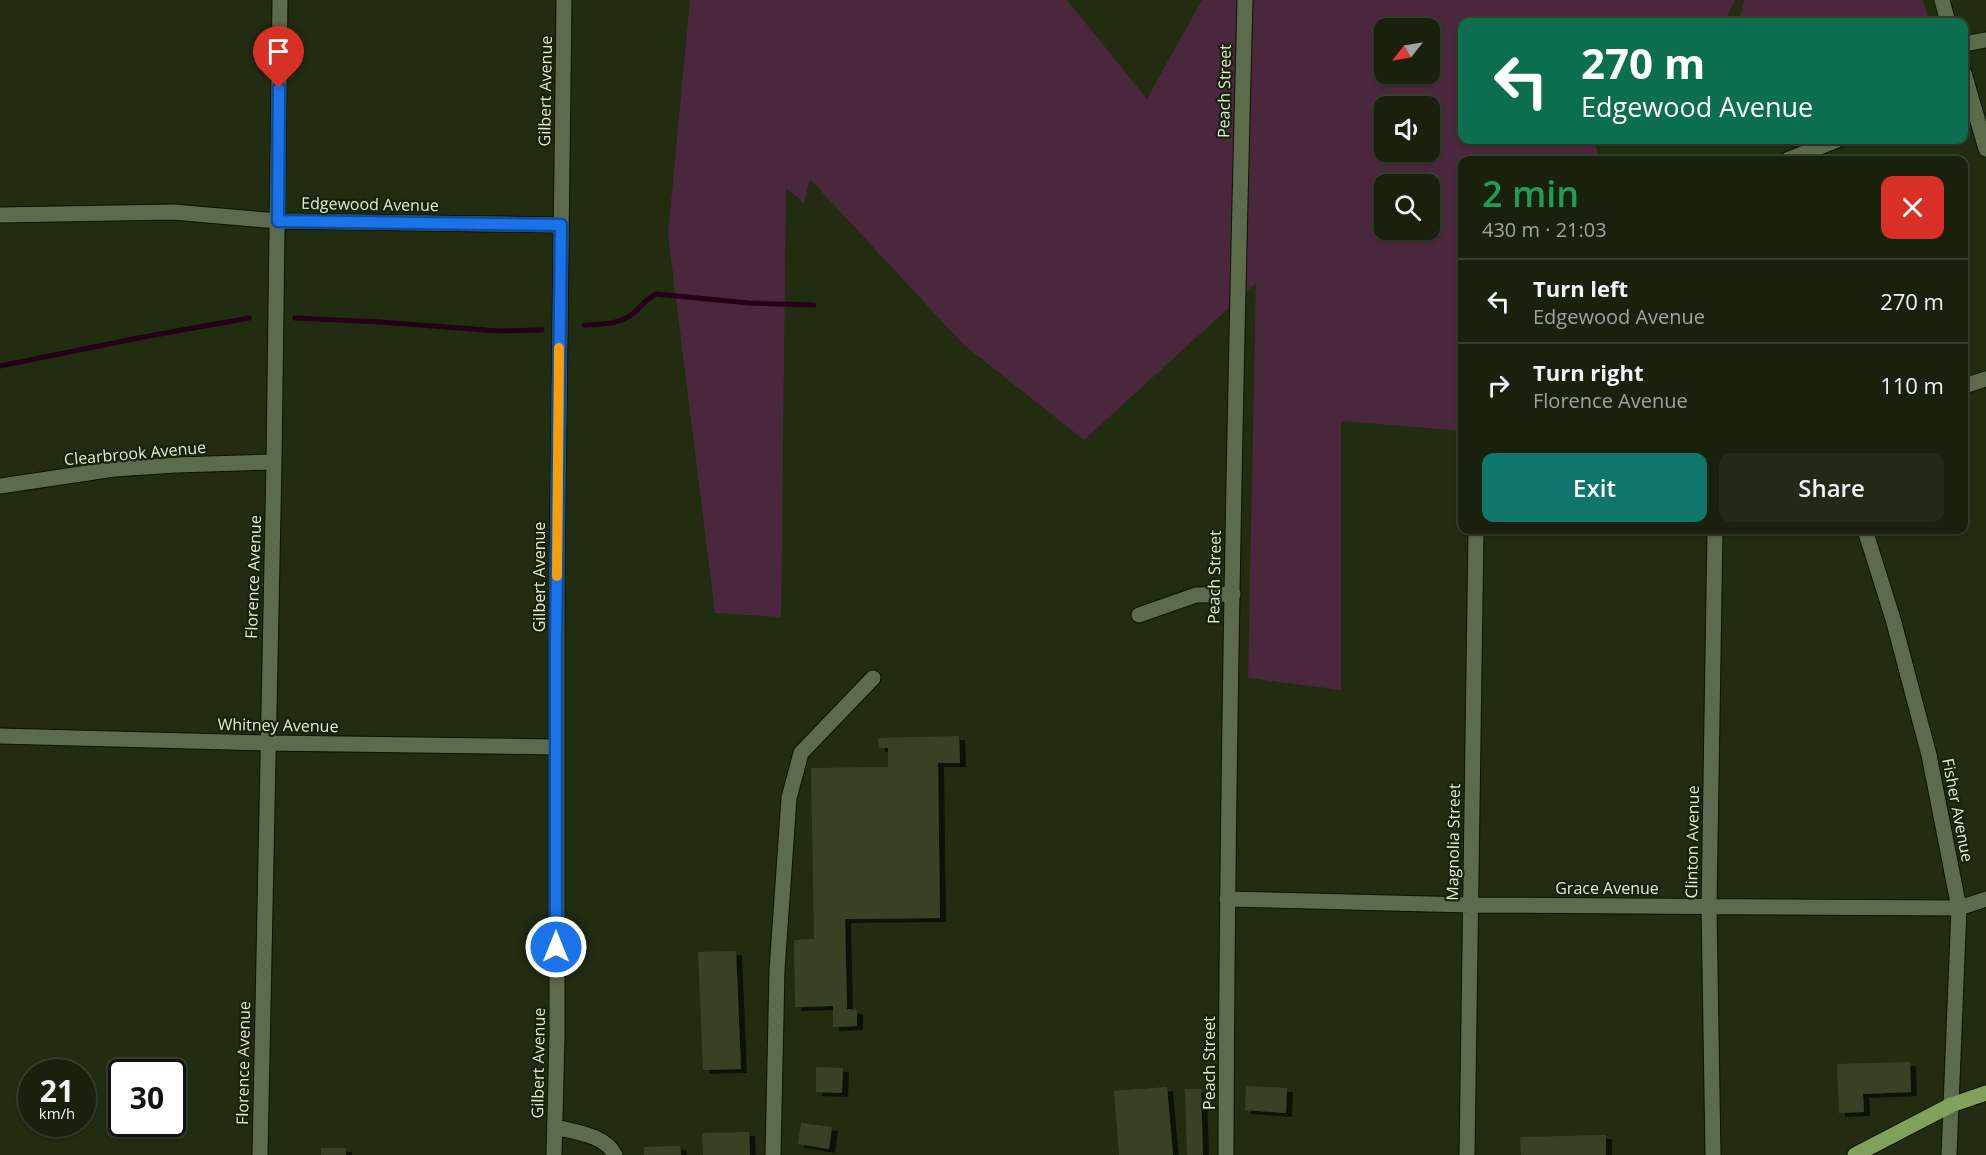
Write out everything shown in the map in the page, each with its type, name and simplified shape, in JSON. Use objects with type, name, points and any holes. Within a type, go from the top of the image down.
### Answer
[{"type":"main road","points":[[1855,1155],[1951,1105],[1986,1093]]},
{"type":"street","name":"Florence Avenue","points":[[260,1155],[274,462],[280,0]]},
{"type":"street","name":"Gilbert Avenue","points":[[554,1155],[564,0]]},
{"type":"street","name":"Peach Street","points":[[1226,1155],[1227,899],[1234,425],[1245,0]]},
{"type":"street","points":[[1941,0],[1947,18]]},
{"type":"street","points":[[1968,43],[1986,40]]},
{"type":"street","points":[[1968,91],[1986,149]]},
{"type":"street","points":[[1797,156],[1827,144]]},
{"type":"street","name":"Edgewood Avenue","points":[[0,214],[173,212],[278,221],[561,225]]},
{"type":"street","points":[[1968,385],[1986,380]]},
{"type":"street","name":"Clearbrook Avenue","points":[[0,486],[114,469],[274,462]]},
{"type":"street","name":"Magnolia Street","points":[[1467,1155],[1476,534]]},
{"type":"street","name":"Clinton Avenue","points":[[1713,1155],[1709,906],[1715,534]]},
{"type":"street","name":"Fisher Avenue","points":[[1866,534],[1893,619],[1929,754],[1959,908],[1949,1155]]},
{"type":"street","points":[[1139,615],[1196,595],[1233,594]]},
{"type":"street","points":[[773,1155],[777,970],[789,798],[801,753],[873,678]]},
{"type":"street","name":"Whitney Avenue","points":[[0,736],[267,744],[556,747]]},
{"type":"street","name":"Grace Avenue","points":[[1227,899],[1470,905],[1959,908],[1986,899]]},
{"type":"street","points":[[555,1127],[591,1136],[611,1148],[615,1155]]},
{"type":"shaded area","points":[[690,0],[1067,0],[1147,99],[1202,0],[1735,0],[1727,18],[1458,18],[1458,144],[1595,144],[1598,156],[1458,156],[1458,431],[1341,421],[1341,690],[1248,678],[1256,283],[1084,440],[963,344],[810,179],[804,203],[786,188],[781,617],[715,613],[668,234]]},
{"type":"shaded area","points":[[1744,0],[1923,0],[1928,17],[1924,18],[1740,18]]},
{"type":"building","points":[[959,736],[960,763],[938,763],[940,918],[845,919],[847,1009],[857,1010],[857,1026],[833,1027],[833,1006],[795,1007],[794,940],[814,939],[811,768],[888,767],[888,748],[879,748],[878,738]]},
{"type":"building","points":[[736,951],[741,1069],[703,1070],[698,952]]},
{"type":"building","points":[[1910,1062],[1911,1092],[1863,1094],[1864,1112],[1839,1113],[1837,1064]]},
{"type":"building","points":[[816,1067],[843,1068],[842,1093],[816,1092]]},
{"type":"building","points":[[1246,1086],[1287,1088],[1286,1113],[1245,1110]]},
{"type":"building","points":[[1167,1087],[1173,1155],[1119,1155],[1114,1091]]},
{"type":"building","points":[[1185,1089],[1201,1089],[1203,1155],[1187,1155]]},
{"type":"building","points":[[801,1123],[832,1127],[829,1149],[798,1144]]},
{"type":"building","points":[[749,1132],[750,1155],[703,1155],[702,1133]]},
{"type":"building","points":[[1606,1135],[1606,1155],[1521,1155],[1520,1137]]},
{"type":"building","points":[[680,1146],[681,1155],[644,1155],[644,1147]]},
{"type":"building","points":[[321,1148],[346,1148],[346,1155],[321,1155]]},
{"type":"waterway","points":[[584,325],[620,321],[656,294],[749,303],[814,305]]},
{"type":"waterway","points":[[0,366],[249,318]]},
{"type":"waterway","points":[[295,318],[499,331],[542,330]]},
{"type":"slow traffic","points":[[557,576],[559,348]]},
{"type":"route","points":[[279,88],[278,221],[561,225],[556,641],[556,947]]}]
